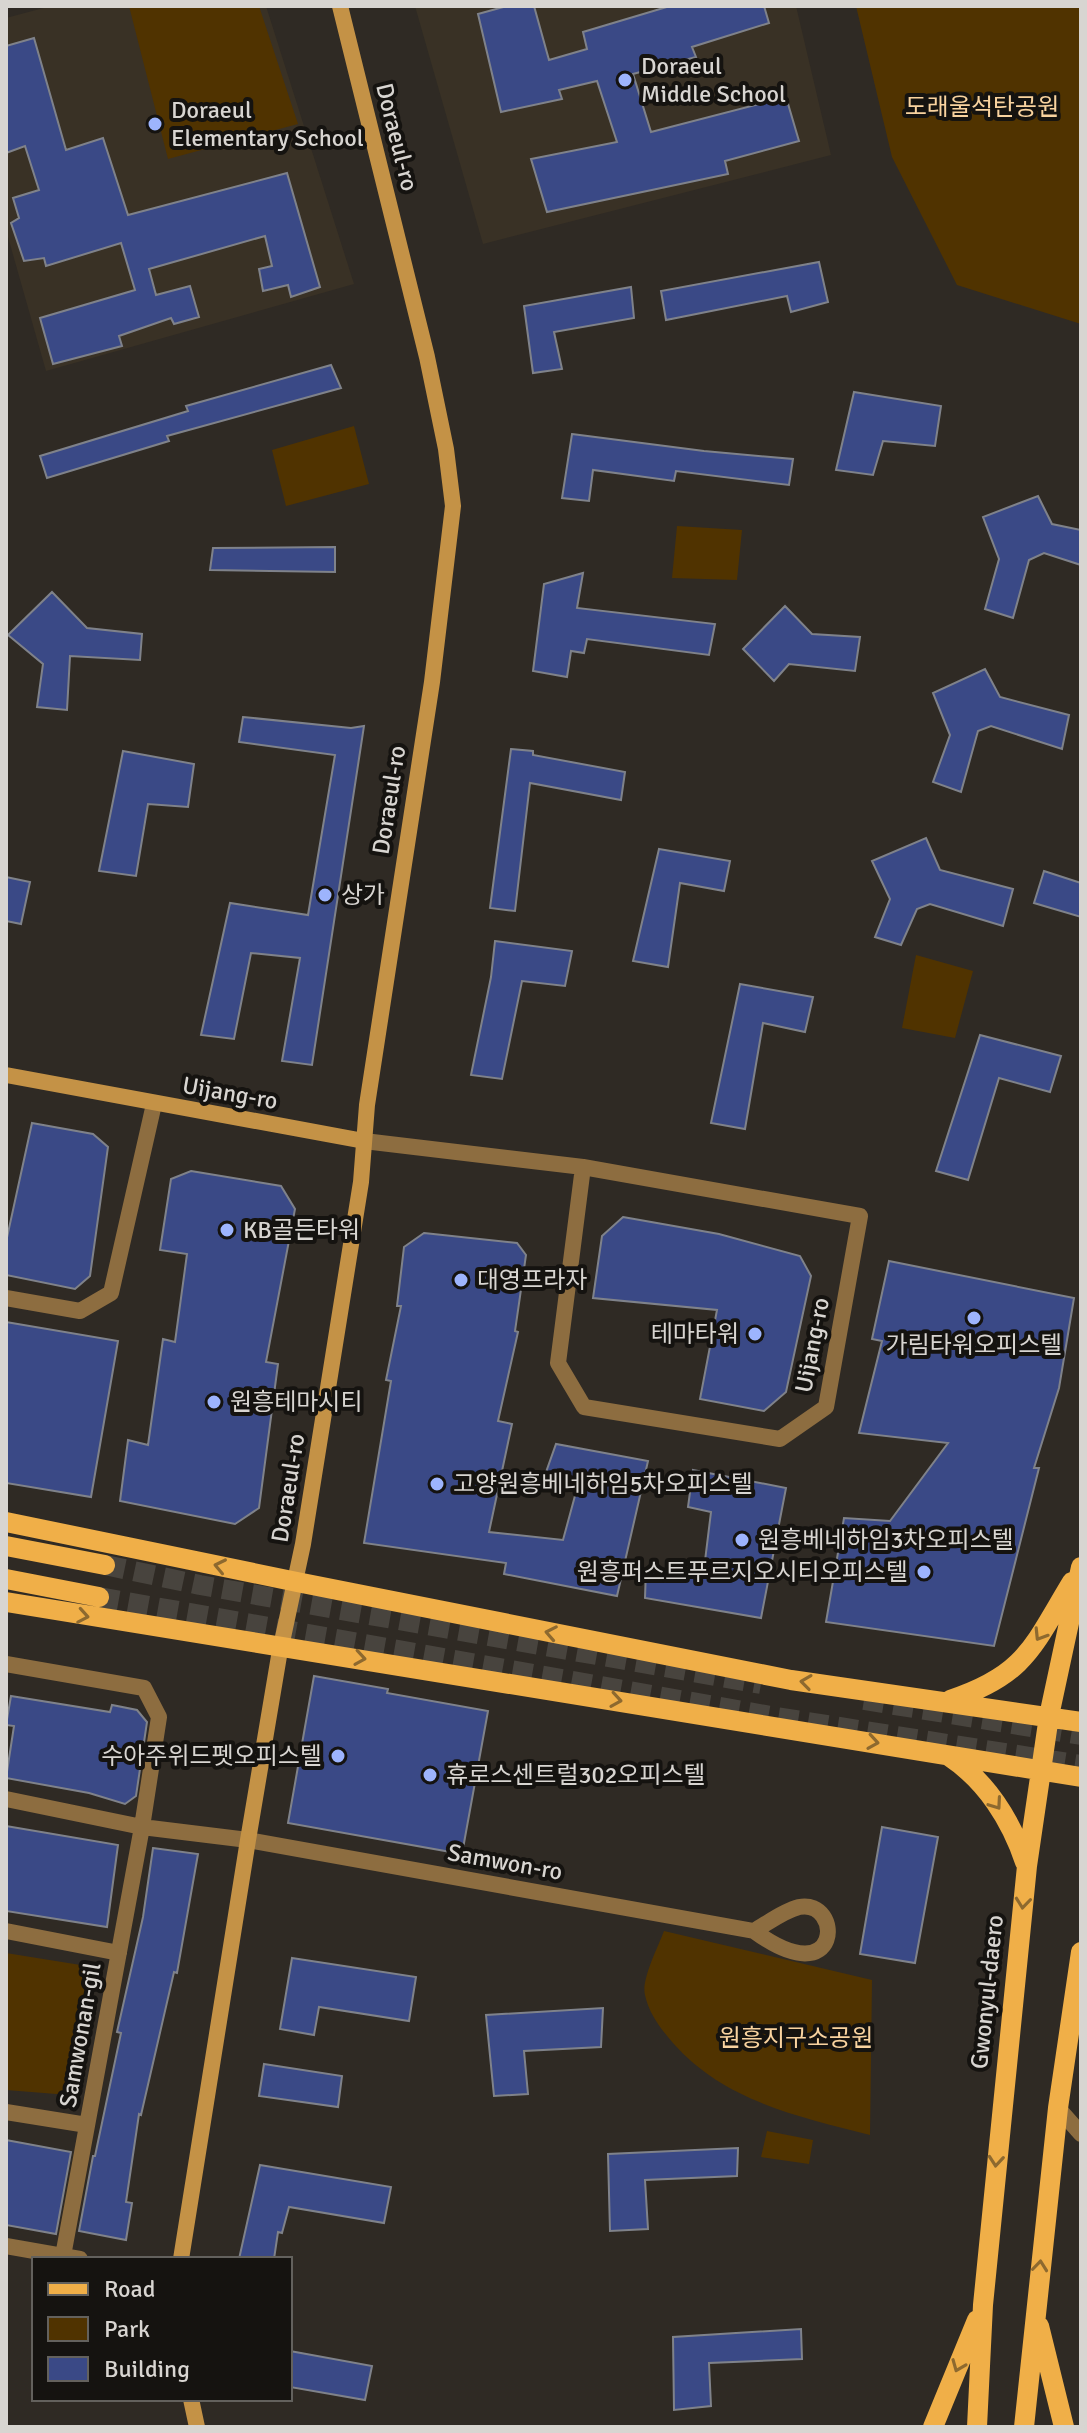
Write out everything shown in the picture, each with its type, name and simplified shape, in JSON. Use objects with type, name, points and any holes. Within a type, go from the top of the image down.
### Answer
[{"type":"main road","name":"Doraeul-ro","points":[[283,1647],[297,1582],[359,1197],[364,1141],[432,682],[453,506],[446,449],[427,357],[340,6]]},
{"type":"main road","name":"Uijang-ro","points":[[6,1075],[364,1141]]},
{"type":"main road","points":[[6,1522],[791,1680],[1081,1722]]},
{"type":"main road","points":[[6,1546],[105,1565]]},
{"type":"main road","points":[[946,1702],[976,1692],[1016,1667],[1039,1639],[1081,1568]]},
{"type":"main road","name":"Gwonyul-daero","points":[[977,2427],[983,2305],[1027,1866],[1049,1716],[1081,1568]]},
{"type":"main road","points":[[6,1579],[99,1597]]},
{"type":"main road","points":[[6,1602],[1081,1777]]},
{"type":"main road","points":[[181,2257],[248,1840],[283,1647]]},
{"type":"main road","points":[[946,1755],[964,1767],[990,1795],[1018,1842],[1027,1866]]},
{"type":"main road","points":[[1024,2427],[1058,2108],[1081,1952]]},
{"type":"main road","points":[[933,2427],[983,2305]]},
{"type":"main road","points":[[1035,2311],[1064,2427]]},
{"type":"main road","points":[[191,2401],[197,2427]]},
{"type":"street","name":"Uijang-ro","points":[[6,1298],[80,1311],[111,1293],[154,1104]]},
{"type":"street","name":"Uijang-ro","points":[[364,1141],[583,1167],[860,1216],[826,1407],[780,1439],[584,1407],[558,1363],[583,1167]]},
{"type":"street","name":"Samwonan-gil","points":[[6,1664],[144,1688],[159,1717],[87,2125],[72,2257]]},
{"type":"street","points":[[6,1799],[142,1827],[248,1840]]},
{"type":"street","name":"Samwon-ro","points":[[248,1840],[754,1931]]},
{"type":"street","name":"Samwonan-gil","points":[[6,1931],[119,1953]]},
{"type":"street","points":[[1058,2108],[1081,2134]]},
{"type":"street","name":"Samwonan-gil","points":[[6,2112],[87,2125]]},
{"type":"street","name":"Samwonan-gil","points":[[6,2246],[66,2257]]},
{"type":"shaded area","name":"Doraeul Elementary School","points":[[51,6],[266,6],[354,284],[46,371],[6,230],[6,18]]},
{"type":"shaded area","name":"Doraeul Middle School","points":[[415,6],[796,6],[831,155],[483,244]]},
{"type":"green space","points":[[129,6],[259,6],[298,124],[168,159]]},
{"type":"green space","name":"도래울석탄공원","points":[[856,6],[1081,6],[1081,324],[957,285],[892,157]]},
{"type":"green space","points":[[354,426],[369,484],[286,506],[272,450]]},
{"type":"green space","points":[[677,526],[742,530],[737,580],[672,578]]},
{"type":"green space","points":[[916,955],[973,971],[955,1038],[902,1028]]},
{"type":"green space","name":"원흥지구소공원","points":[[664,1931],[872,1980],[870,2135],[763,2104],[738,2093],[693,2063],[652,2015],[644,1989]]},
{"type":"green space","points":[[6,1953],[93,1967],[69,2095],[6,2090]]},
{"type":"green space","points":[[767,2131],[813,2140],[809,2164],[761,2157]]},
{"type":"building","points":[[507,6],[534,6],[549,60],[587,49],[583,32],[670,6],[764,6],[769,23],[692,47],[696,57],[633,74],[651,132],[786,97],[799,141],[725,161],[728,174],[547,212],[531,159],[617,142],[597,81],[559,90],[562,99],[501,112],[478,14]]},
{"type":"building","points":[[34,38],[66,150],[103,138],[128,215],[287,173],[320,287],[291,297],[288,285],[263,291],[259,269],[272,266],[265,236],[149,269],[156,295],[190,286],[199,317],[174,324],[171,318],[119,336],[122,346],[53,364],[40,318],[135,290],[121,243],[46,266],[44,258],[24,261],[11,223],[19,218],[13,198],[39,190],[25,146],[6,153],[6,46]]},
{"type":"building","points":[[819,262],[828,302],[791,312],[787,296],[666,320],[661,291]]},
{"type":"building","points":[[631,287],[634,318],[554,332],[562,369],[533,373],[524,306]]},
{"type":"building","points":[[331,365],[341,388],[167,436],[169,441],[47,478],[40,456],[188,411],[186,406]]},
{"type":"building","points":[[854,392],[941,406],[935,446],[883,441],[873,475],[836,470]]},
{"type":"building","points":[[572,434],[793,459],[789,485],[676,471],[674,481],[593,470],[589,501],[562,498]]},
{"type":"building","points":[[1038,496],[1052,524],[1081,530],[1081,565],[1044,553],[1029,560],[1013,618],[985,609],[999,559],[983,517]]},
{"type":"building","points":[[335,547],[335,572],[210,570],[213,548]]},
{"type":"building","points":[[583,573],[577,608],[715,624],[709,655],[587,639],[584,653],[571,651],[567,677],[533,671],[544,584]]},
{"type":"building","points":[[52,592],[87,628],[142,634],[140,660],[70,656],[67,710],[37,707],[43,664],[8,635]]},
{"type":"building","points":[[785,606],[812,634],[860,637],[855,671],[789,664],[774,681],[743,649]]},
{"type":"building","points":[[985,669],[1000,697],[1069,715],[1062,749],[991,726],[978,731],[961,792],[933,782],[950,735],[933,693]]},
{"type":"building","points":[[243,717],[351,728],[364,726],[312,1065],[282,1061],[300,958],[251,953],[234,1039],[201,1035],[230,903],[308,915],[335,755],[239,742]]},
{"type":"building","points":[[511,749],[625,772],[621,800],[530,783],[515,911],[490,908]]},
{"type":"building","points":[[123,751],[194,764],[188,807],[148,804],[136,876],[99,871]]},
{"type":"building","points":[[926,838],[940,870],[1013,889],[1003,926],[930,904],[917,909],[901,945],[875,937],[890,899],[872,861]]},
{"type":"building","points":[[659,849],[730,861],[724,891],[680,883],[668,967],[633,961]]},
{"type":"building","points":[[1044,871],[1081,883],[1081,917],[1034,903]]},
{"type":"building","points":[[6,877],[30,882],[21,924],[6,921]]},
{"type":"building","points":[[495,941],[572,951],[565,986],[522,981],[502,1079],[471,1075],[491,977]]},
{"type":"building","points":[[740,984],[813,997],[805,1032],[763,1023],[745,1129],[711,1123]]},
{"type":"building","points":[[980,1035],[1061,1056],[1050,1092],[999,1078],[968,1180],[936,1171]]},
{"type":"building","points":[[32,1123],[93,1134],[108,1147],[90,1276],[75,1289],[6,1275],[6,1242]]},
{"type":"building","points":[[191,1171],[281,1186],[295,1209],[266,1362],[278,1364],[259,1508],[235,1524],[120,1501],[128,1440],[148,1445],[163,1339],[175,1342],[187,1254],[160,1250],[171,1179]]},
{"type":"building","points":[[623,1217],[719,1234],[800,1256],[811,1276],[786,1392],[764,1411],[700,1399],[717,1310],[593,1298],[602,1236]]},
{"type":"building","points":[[424,1233],[517,1243],[526,1255],[515,1331],[518,1332],[498,1421],[512,1424],[489,1532],[563,1540],[579,1481],[545,1475],[556,1444],[648,1461],[617,1596],[504,1574],[506,1563],[364,1543],[391,1381],[386,1380],[401,1306],[397,1306],[404,1247]]},
{"type":"building","points":[[889,1261],[1074,1298],[1059,1388],[1034,1468],[1039,1468],[994,1646],[826,1622],[844,1518],[890,1521],[948,1443],[859,1433],[882,1341],[872,1339]]},
{"type":"building","points":[[6,1322],[118,1341],[91,1497],[6,1483]]},
{"type":"building","name":"원흥베네하임3차오피스텔","points":[[693,1470],[786,1488],[761,1618],[645,1598],[646,1569],[703,1577],[711,1512],[688,1507]]},
{"type":"building","points":[[314,1676],[488,1711],[462,1854],[288,1823]]},
{"type":"building","points":[[11,1696],[110,1712],[112,1705],[137,1710],[147,1722],[136,1796],[125,1804],[89,1793],[6,1778],[14,1726],[6,1725]]},
{"type":"building","points":[[6,1826],[118,1845],[107,1927],[6,1911]]},
{"type":"building","points":[[882,1827],[938,1837],[915,1963],[860,1954]]},
{"type":"building","points":[[153,1848],[198,1854],[177,1973],[174,1972],[139,2114],[126,2202],[132,2203],[126,2240],[79,2231],[121,2033],[117,2032],[143,1917]]},
{"type":"building","points":[[292,1958],[416,1977],[409,2021],[319,2007],[314,2035],[280,2029]]},
{"type":"building","points":[[603,2008],[601,2047],[524,2051],[528,2094],[494,2096],[486,2015]]},
{"type":"building","points":[[264,2064],[342,2076],[338,2107],[259,2096]]},
{"type":"building","points":[[6,2140],[71,2152],[56,2234],[6,2225]]},
{"type":"building","points":[[738,2148],[737,2176],[645,2180],[648,2229],[610,2231],[608,2154]]},
{"type":"building","points":[[260,2165],[391,2187],[384,2223],[289,2207],[282,2233],[278,2232],[274,2257],[239,2257]]},
{"type":"building","points":[[801,2329],[802,2359],[709,2363],[711,2406],[674,2410],[673,2337]]},
{"type":"building","points":[[292,2351],[372,2366],[365,2400],[292,2387]]},
{"type":"tunnel","points":[[105,1565],[200,1585],[761,1684]]},
{"type":"tunnel","points":[[99,1597],[776,1717],[1081,1765]]},
{"type":"tunnel","points":[[864,1700],[1081,1735]]},
{"type":"place","name":"Doraeul Middle School","points":[[625,80]]},
{"type":"place","name":"Doraeul Elementary School","points":[[155,124]]},
{"type":"place","name":"상가","points":[[325,895]]},
{"type":"place","name":"KB골든타워","points":[[227,1230]]},
{"type":"place","name":"대영프라자","points":[[461,1280]]},
{"type":"place","name":"가림타워오피스텔","points":[[974,1318]]},
{"type":"place","name":"테마타워","points":[[755,1334]]},
{"type":"place","name":"원흥테마시티","points":[[214,1402]]},
{"type":"place","name":"고양원흥베네하임5차오피스텔","points":[[437,1484]]},
{"type":"place","name":"원흥베네하임3차오피스텔","points":[[742,1540]]},
{"type":"place","name":"원흥퍼스트푸르지오시티오피스텔","points":[[924,1572]]},
{"type":"place","name":"수아주위드펫오피스텔","points":[[338,1756]]},
{"type":"place","name":"휴로스센트럴302오피스텔","points":[[430,1775]]}]
